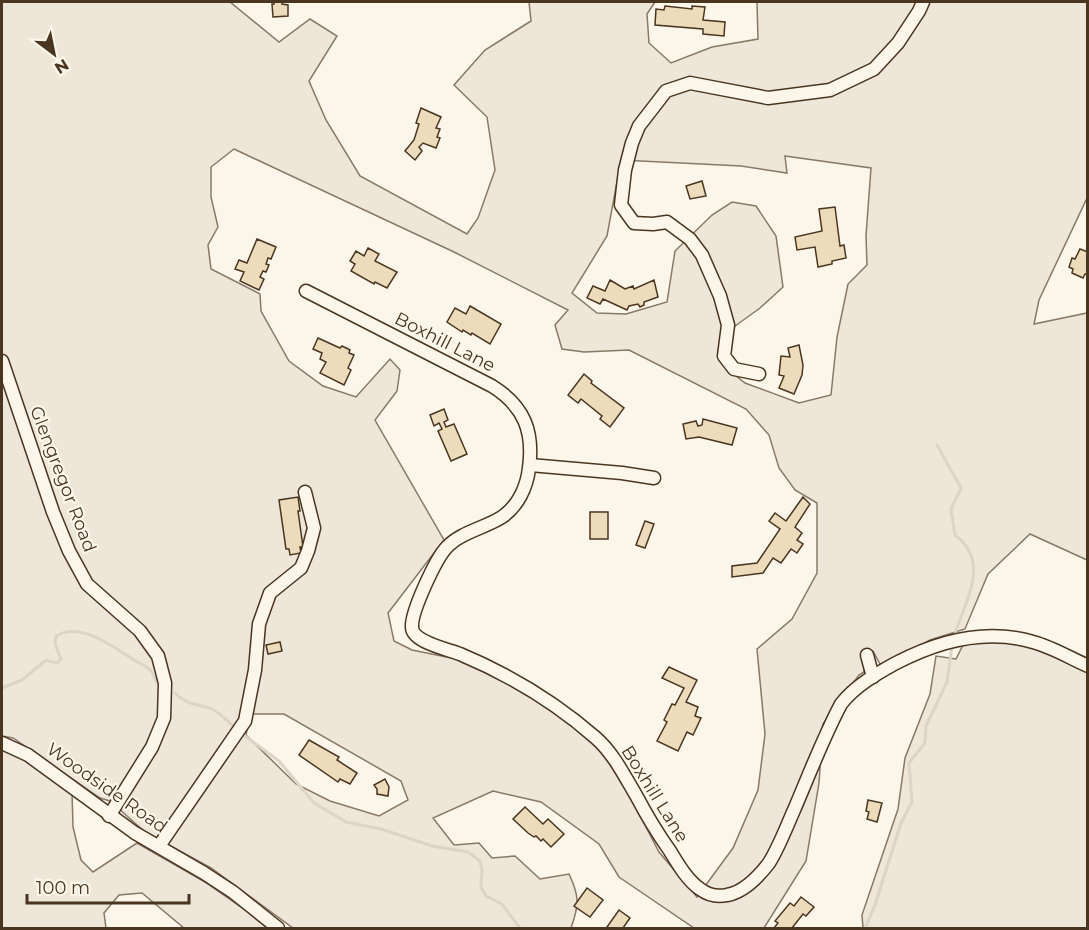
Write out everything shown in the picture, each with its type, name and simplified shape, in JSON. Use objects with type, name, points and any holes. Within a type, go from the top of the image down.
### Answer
[{"type":"street","points":[[759,374],[734,369],[724,356],[728,325],[720,296],[702,255],[690,239],[667,222],[634,223],[621,205],[625,170],[639,126],[666,91],[690,83],[768,98],[831,90],[874,69],[898,43],[923,2]]},
{"type":"street","name":"Boxhill Lane","points":[[306,291],[502,393],[515,405],[527,426],[532,447],[528,481],[522,495],[503,516],[452,543],[440,556],[419,600],[411,625],[412,631],[420,639],[458,653],[525,686],[600,741],[615,760],[676,861],[692,883],[705,893],[720,896],[735,893],[762,872],[780,842],[841,704],[858,686],[873,677],[908,657],[946,643],[959,639],[990,636],[1032,642],[1088,666]]},
{"type":"street","name":"Glengregor Road","points":[[2,361],[52,512],[69,551],[87,584],[141,631],[158,656],[165,683],[164,718],[152,747],[109,816]]},
{"type":"street","points":[[530,465],[654,478]]},
{"type":"street","points":[[159,846],[245,721],[255,670],[259,624],[270,593],[301,568],[308,551],[314,528],[306,492]]},
{"type":"street","points":[[867,655],[873,677]]},
{"type":"street","name":"Woodside Road","points":[[2,743],[28,755],[109,816],[214,879],[278,928]]},
{"type":"shaded area","points":[[2,2],[230,2],[279,42],[310,19],[337,36],[309,81],[326,120],[360,176],[467,234],[478,218],[495,170],[487,117],[454,85],[485,50],[531,21],[529,2],[655,2],[647,14],[649,43],[671,63],[712,47],[758,39],[757,2],[1087,2],[1087,198],[1039,300],[1034,324],[1087,313],[1087,560],[1030,534],[988,574],[965,629],[930,640],[891,662],[880,664],[873,651],[864,653],[864,672],[859,675],[823,724],[819,783],[806,861],[764,928],[694,928],[619,877],[599,844],[541,802],[493,791],[433,818],[454,845],[479,843],[492,858],[515,856],[540,879],[569,874],[577,901],[571,928],[293,928],[211,868],[145,832],[110,801],[100,798],[13,738],[2,736]],"holes":[[[234,149],[454,252],[568,310],[555,325],[562,349],[584,352],[629,350],[746,409],[769,435],[779,468],[795,490],[817,503],[817,573],[792,619],[757,649],[765,734],[758,790],[733,848],[697,897],[659,852],[617,771],[595,744],[551,708],[466,661],[412,650],[394,641],[388,613],[444,540],[375,420],[397,391],[400,370],[390,359],[356,397],[323,386],[289,361],[261,311],[260,294],[211,269],[208,245],[218,227],[211,197],[211,167]],[[785,156],[871,168],[866,236],[867,265],[848,284],[837,337],[831,395],[799,403],[745,383],[724,366],[720,337],[760,308],[783,287],[776,236],[756,206],[732,202],[712,215],[675,251],[667,302],[626,314],[597,313],[572,293],[607,236],[621,160],[741,166],[787,173]],[[250,714],[284,714],[401,781],[408,800],[379,816],[330,801],[296,784],[246,735]]]},
{"type":"shaded area","points":[[990,640],[1025,644],[1087,670],[1087,928],[863,928],[862,915],[898,809],[905,758],[930,694],[936,656],[956,659],[963,645]]},
{"type":"shaded area","points":[[2,750],[23,759],[72,793],[73,827],[81,860],[93,872],[137,843],[205,882],[271,928],[184,928],[142,893],[119,895],[104,913],[106,928],[2,928]]},
{"type":"building","points":[[274,2],[288,5],[288,16],[273,17],[272,4]]},
{"type":"building","points":[[665,6],[692,9],[692,6],[705,7],[703,20],[725,22],[724,36],[703,34],[703,29],[655,25],[656,9],[664,10]]},
{"type":"building","points":[[421,108],[441,117],[436,128],[440,129],[437,137],[440,138],[436,148],[423,143],[419,147],[422,151],[415,160],[405,151],[414,140]]},
{"type":"building","points":[[702,181],[706,196],[690,199],[686,186]]},
{"type":"building","points":[[835,207],[840,246],[844,245],[846,258],[818,267],[815,247],[797,250],[795,237],[822,231],[819,209]]},
{"type":"building","points":[[257,239],[276,247],[271,259],[268,258],[266,264],[269,265],[266,272],[263,271],[260,277],[264,279],[259,290],[240,281],[244,272],[235,269],[239,260],[247,263]]},
{"type":"building","points":[[368,248],[379,254],[375,261],[397,272],[387,288],[375,282],[374,284],[351,271],[355,264],[350,261],[356,251],[364,256]]},
{"type":"building","points":[[1080,249],[1088,252],[1088,274],[1085,274],[1083,278],[1072,273],[1073,269],[1069,267],[1072,258],[1075,259]]},
{"type":"building","points":[[610,280],[625,289],[633,286],[634,289],[654,280],[658,297],[644,302],[644,305],[640,307],[638,304],[629,306],[627,310],[603,299],[600,304],[587,298],[593,286],[605,291]]},
{"type":"building","points":[[470,306],[501,324],[490,344],[472,333],[471,335],[463,330],[462,332],[447,322],[455,308],[466,314]]},
{"type":"building","points":[[318,338],[340,348],[342,346],[354,355],[348,368],[351,370],[344,385],[320,373],[326,362],[320,359],[322,353],[313,349]]},
{"type":"building","points":[[799,345],[803,365],[802,375],[794,394],[779,388],[784,376],[779,375],[781,356],[790,357],[788,348]]},
{"type":"building","points":[[584,374],[592,381],[591,383],[624,408],[610,427],[600,419],[602,416],[581,399],[578,403],[568,395]]},
{"type":"building","points":[[444,409],[448,420],[444,422],[446,427],[454,424],[467,454],[451,461],[438,431],[442,429],[439,423],[434,426],[430,415]]},
{"type":"building","points":[[703,419],[737,428],[732,445],[699,437],[686,439],[683,424],[696,421],[698,426],[702,425]]},
{"type":"building","points":[[298,497],[303,547],[300,547],[301,553],[290,555],[289,549],[286,549],[279,500]]},
{"type":"building","points":[[803,497],[810,504],[795,527],[802,533],[797,540],[803,544],[797,553],[791,549],[781,563],[773,558],[763,573],[732,577],[732,566],[757,563],[780,529],[769,521],[775,513],[786,521]]},
{"type":"building","points":[[590,512],[608,512],[608,539],[590,539]]},
{"type":"building","points":[[645,521],[654,524],[645,548],[636,545]]},
{"type":"building","points":[[280,642],[282,651],[268,654],[266,645]]},
{"type":"building","points":[[669,667],[697,680],[686,702],[698,707],[695,716],[701,718],[693,735],[687,732],[678,751],[657,741],[667,722],[664,720],[672,704],[675,705],[684,688],[662,678]]},
{"type":"building","points":[[309,740],[339,757],[337,760],[357,773],[350,784],[340,779],[338,782],[299,755]]},
{"type":"building","points":[[385,779],[389,787],[388,796],[377,794],[374,785]]},
{"type":"building","points":[[868,800],[882,803],[877,822],[867,819]]},
{"type":"building","points":[[525,807],[543,824],[548,819],[564,834],[551,847],[543,839],[541,841],[528,833],[513,819]]},
{"type":"building","points":[[587,888],[603,900],[590,917],[574,906]]},
{"type":"building","points":[[801,897],[814,907],[806,916],[803,914],[792,928],[774,928],[778,923],[775,921],[790,903],[794,906]]},
{"type":"building","points":[[619,910],[630,918],[623,928],[607,927]]},
{"type":"waterway","points":[[937,445],[961,488],[951,509],[955,535],[966,546],[972,558],[974,570],[968,597],[954,637]]},
{"type":"waterway","points":[[2,688],[22,680],[46,660],[57,663],[61,659],[55,644],[56,636],[66,632],[86,634],[107,643],[145,666],[151,671],[157,683]]},
{"type":"waterway","points":[[867,928],[901,823],[912,802],[909,763],[925,743],[926,726],[947,682],[952,646]]},
{"type":"waterway","points":[[175,693],[190,703],[214,710],[236,729]]},
{"type":"waterway","points":[[241,733],[279,761],[314,803],[346,822],[381,829],[432,846],[468,852],[480,861],[481,887],[486,896],[502,904],[520,928]]}]
